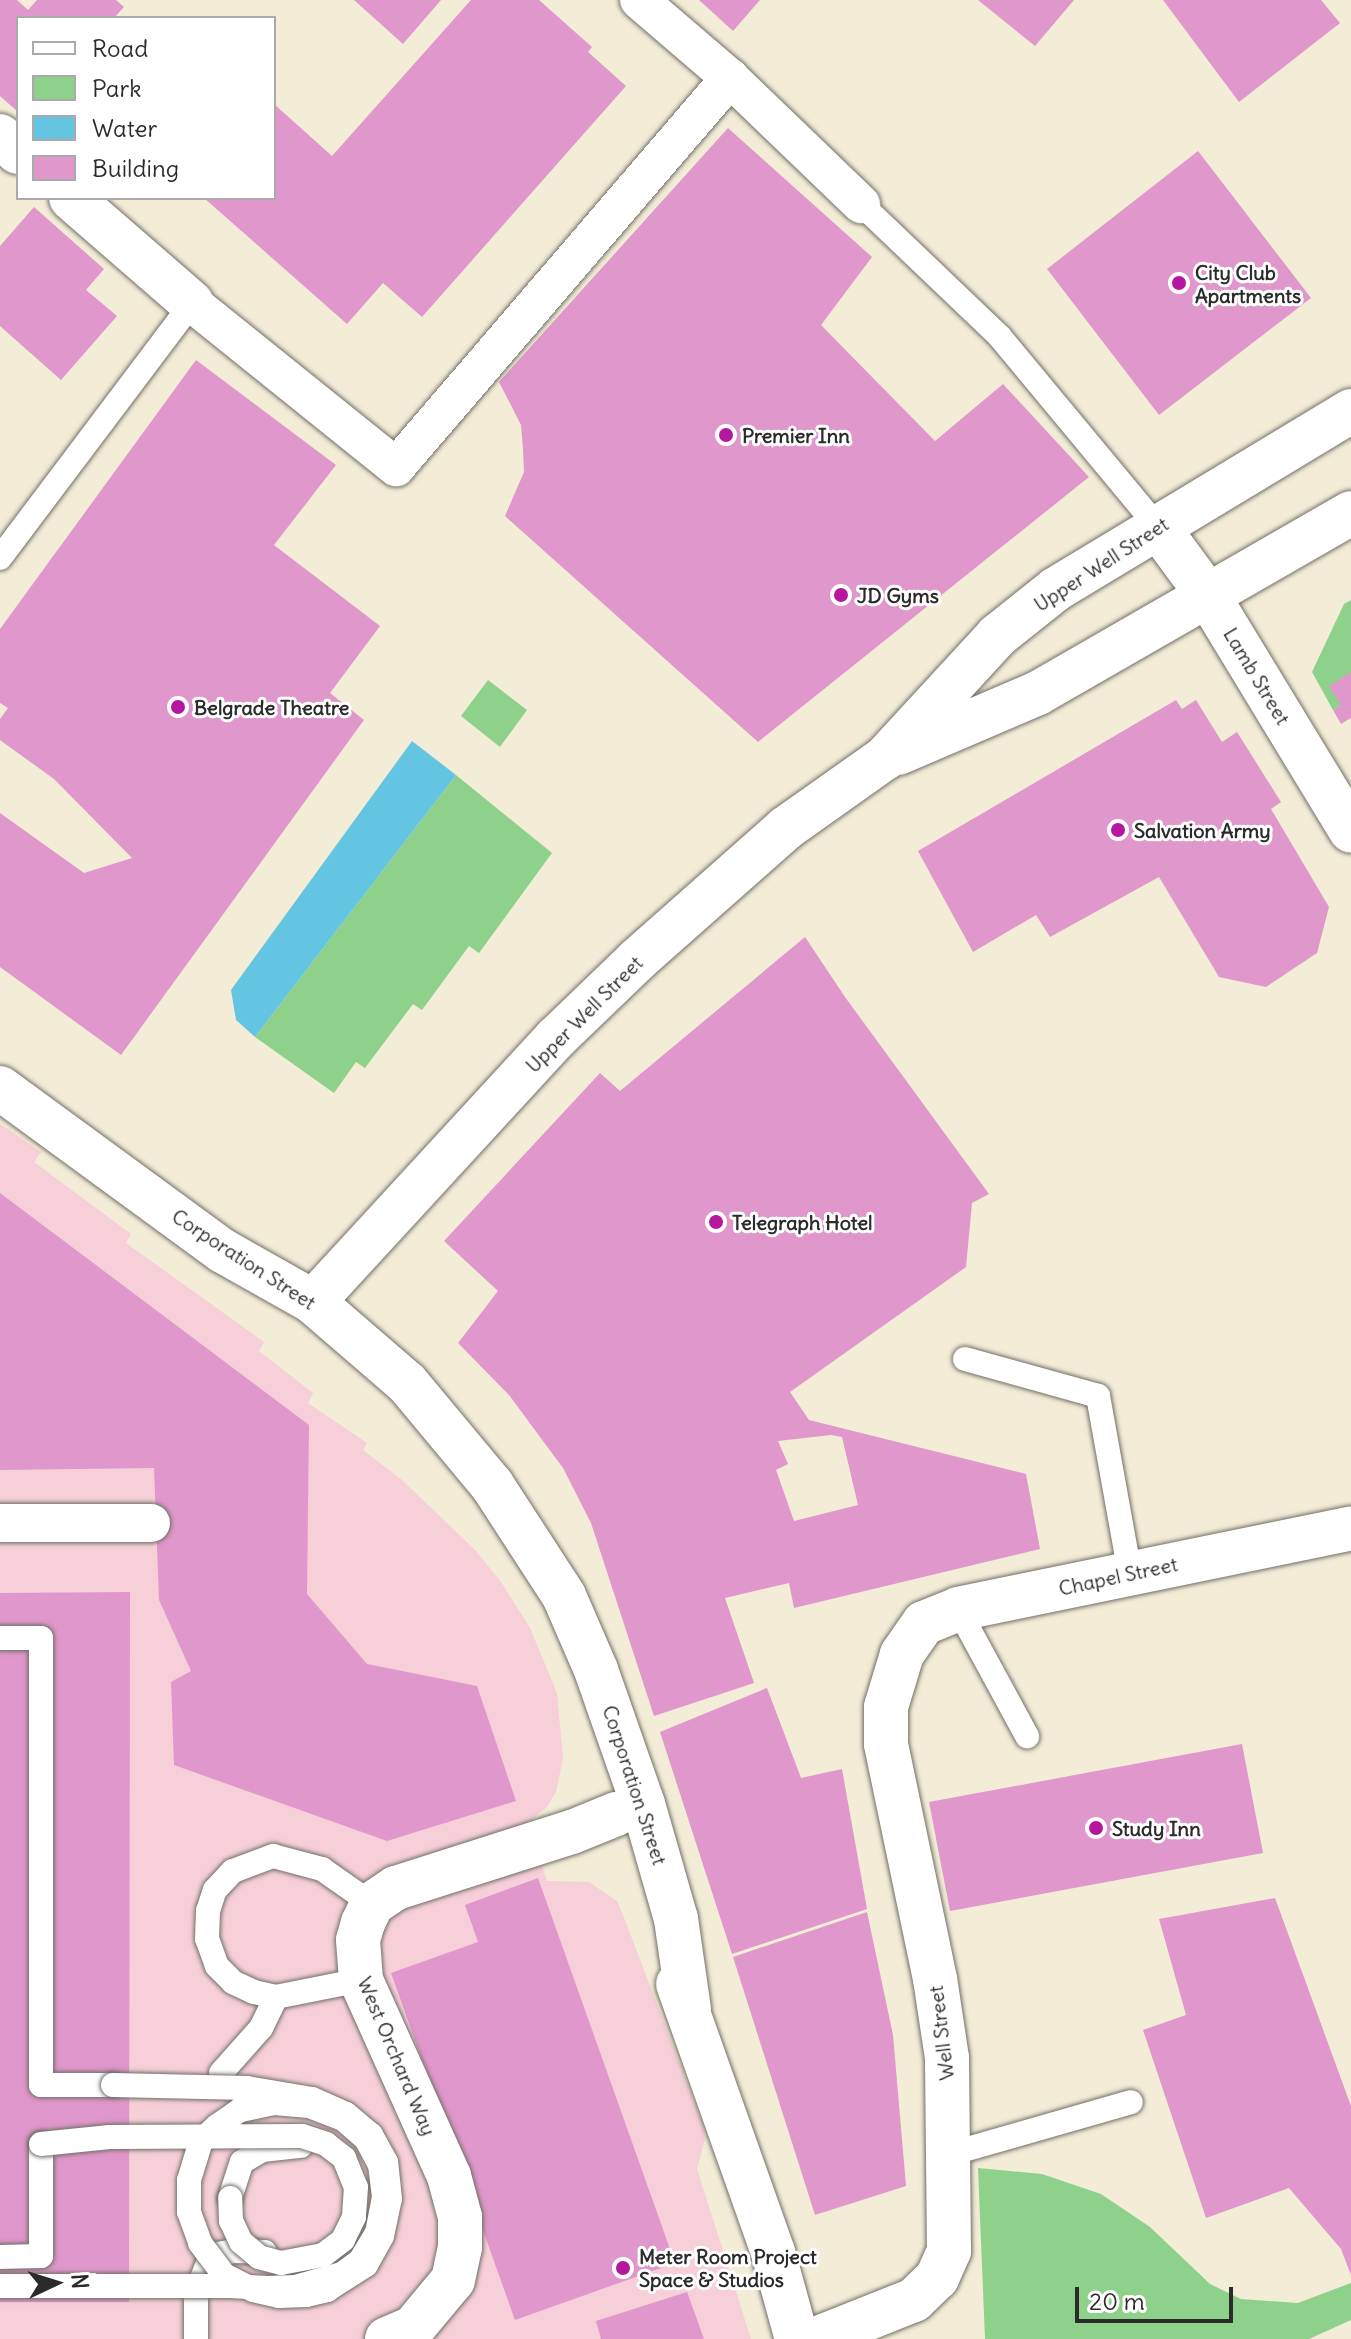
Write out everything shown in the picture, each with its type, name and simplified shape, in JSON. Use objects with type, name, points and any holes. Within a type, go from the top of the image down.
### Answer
[{"type":"street","points":[[639,0],[730,78],[861,204]]},
{"type":"street","points":[[73,200],[192,303],[396,467],[730,78]]},
{"type":"street","points":[[0,136],[16,150]]},
{"type":"street","name":"Upper Well Street","points":[[313,1302],[556,1038],[637,960],[786,828],[885,758],[997,636],[1056,589],[1351,411]]},
{"type":"street","name":"Upper Well Street","points":[[885,758],[1038,693],[1351,513]]},
{"type":"street","name":"Lamb Street","points":[[1157,526],[1207,594],[1351,831]]},
{"type":"street","name":"Corporation Street","points":[[3,1097],[223,1251],[313,1302],[407,1383],[492,1485],[520,1533],[564,1596],[621,1738],[676,1919],[689,2009]]},
{"type":"street","points":[[0,1523],[151,1523]]},
{"type":"street","name":"Chapel Street","points":[[902,1654],[924,1623],[958,1609],[1351,1528]]},
{"type":"street","name":"Corporation Street","points":[[520,1533],[542,1609],[572,1680],[654,1928],[689,2009],[773,2252],[797,2339]]},
{"type":"street","name":"Well Street","points":[[816,2339],[914,2300],[937,2278],[949,2251],[947,2058],[935,1979],[886,1744],[886,1707],[902,1654]]},
{"type":"street","points":[[372,1904],[396,1888],[572,1832],[616,1814]]},
{"type":"street","name":"West Orchard Way","points":[[372,1904],[358,1940],[361,1980],[449,2176],[460,2217],[460,2247],[453,2280],[413,2328],[387,2339]]},
{"type":"lane","points":[[861,204],[1000,337],[1157,526]]},
{"type":"lane","points":[[0,558],[192,303]]},
{"type":"lane","points":[[965,1359],[1098,1396],[1130,1574]]},
{"type":"lane","points":[[958,1609],[1027,1736]]},
{"type":"lane","points":[[0,1638],[41,1638],[41,2085],[247,2088],[312,2099],[346,2114],[371,2135],[386,2162],[390,2199],[382,2236],[366,2265],[327,2290],[279,2296],[253,2290],[243,2285],[224,2275],[200,2243],[189,2212],[193,2167],[201,2141],[240,2110],[274,2103],[309,2106],[343,2119],[366,2139],[380,2165],[384,2197],[377,2233],[360,2261],[342,2274],[295,2287],[267,2288],[254,2287],[242,2287],[230,2286],[0,2286]]},
{"type":"lane","points":[[361,1980],[276,1997],[233,1982],[217,1966],[207,1939],[208,1911],[215,1890],[233,1871],[273,1856],[322,1869],[372,1904]]},
{"type":"lane","points":[[221,2073],[261,2028],[276,1997]]},
{"type":"lane","points":[[950,2154],[1131,2102]]},
{"type":"lane","points":[[0,2257],[41,2256],[41,2144],[110,2137],[267,2135],[302,2136],[326,2144],[344,2158],[356,2187],[354,2217],[343,2240],[323,2255],[281,2263],[259,2257],[241,2242],[231,2221],[233,2178],[242,2162],[262,2150],[305,2146],[325,2155],[338,2168],[348,2189],[334,2233],[320,2246],[284,2252],[233,2251],[218,2254],[208,2263],[196,2293],[196,2339]]},
{"type":"shaded area","points":[[0,1124],[41,1152],[34,1162],[131,1234],[126,1243],[264,1342],[259,1351],[313,1393],[308,1403],[367,1443],[363,1450],[402,1480],[475,1550],[501,1582],[530,1628],[557,1693],[563,1758],[556,1792],[547,1807],[528,1823],[547,1881],[589,1882],[617,1901],[703,2125],[705,2139],[697,2169],[751,2339],[0,2339]]},
{"type":"green space","points":[[1351,600],[1351,672],[1341,705],[1333,710],[1312,672],[1344,604]]},
{"type":"green space","points":[[488,680],[527,710],[500,747],[461,716]]},
{"type":"green space","points":[[456,775],[552,853],[479,953],[469,946],[422,1010],[413,1004],[365,1068],[356,1062],[334,1093],[255,1037]]},
{"type":"green space","points":[[978,2168],[1042,2174],[1101,2194],[1150,2227],[1210,2284],[1241,2299],[1298,2303],[1351,2283],[1351,2320],[1309,2339],[985,2339]]},
{"type":"water","points":[[412,741],[456,775],[255,1037],[236,1020],[231,990]]},
{"type":"building","points":[[0,0],[17,0],[28,10],[37,0],[116,0],[124,7],[116,16],[16,16],[16,110],[0,96]]},
{"type":"building","points":[[354,0],[441,0],[403,44]]},
{"type":"building","points":[[471,0],[539,0],[592,47],[588,52],[626,86],[422,317],[383,283],[347,324],[206,200],[276,200],[276,106],[332,156]]},
{"type":"building","points":[[699,0],[760,0],[733,31]]},
{"type":"building","points":[[978,0],[1074,0],[1035,46]]},
{"type":"building","points":[[1163,0],[1321,0],[1340,23],[1239,102]]},
{"type":"building","name":"Premier Inn","points":[[728,128],[872,257],[821,325],[935,441],[1003,384],[1089,477],[758,742],[505,516],[524,472],[523,449],[521,425],[499,382]]},
{"type":"building","name":"City Club Apartments","points":[[1198,151],[1311,298],[1159,415],[1047,269]]},
{"type":"building","points":[[34,207],[104,269],[86,290],[117,316],[61,380],[0,326],[0,246]]},
{"type":"building","name":"Belgrade Theatre","points":[[196,360],[336,465],[274,545],[380,626],[330,693],[364,720],[121,1055],[0,967],[0,813],[84,873],[132,858],[54,779],[0,740],[0,719],[8,708],[0,703],[0,629]]},
{"type":"building","points":[[1351,672],[1351,718],[1341,724],[1333,710],[1341,705],[1329,686]]},
{"type":"building","name":"Salvation Army","points":[[1176,700],[1182,709],[1196,700],[1222,742],[1237,732],[1281,802],[1271,809],[1329,907],[1317,953],[1266,987],[1219,977],[1159,877],[1050,937],[1036,915],[973,952],[918,851]]},
{"type":"building","name":"Telegraph Hotel","points":[[805,937],[845,997],[989,1194],[972,1203],[966,1267],[790,1392],[809,1420],[1026,1474],[1040,1549],[794,1608],[789,1583],[725,1598],[754,1683],[654,1716],[591,1523],[563,1468],[509,1395],[458,1343],[498,1291],[444,1241],[600,1073],[620,1091]],"holes":[[[831,1435],[842,1437],[858,1505],[794,1521],[776,1470],[788,1464],[778,1441]]]},
{"type":"building","points":[[0,1193],[309,1425],[307,1594],[367,1664],[477,1686],[516,1801],[387,1841],[174,1765],[171,1682],[191,1671],[159,1600],[154,1468],[0,1470]]},
{"type":"building","points":[[130,1592],[129,2302],[0,2302],[0,1593]]},
{"type":"building","points":[[767,1688],[801,1778],[842,1769],[867,1909],[732,1954],[660,1732]]},
{"type":"building","name":"Study Inn","points":[[1242,1744],[1263,1853],[950,1911],[929,1802]]},
{"type":"building","points":[[538,1878],[675,2263],[515,2320],[391,1973],[478,1942],[465,1905]]},
{"type":"building","points":[[1275,1898],[1351,2106],[1351,2275],[1341,2249],[1289,2188],[1206,2218],[1143,2030],[1186,2015],[1159,1919]]},
{"type":"building","points":[[867,1912],[893,2035],[906,2186],[815,2215],[733,1957]]},
{"type":"building","points":[[687,2292],[704,2339],[601,2339],[596,2321]]},
{"type":"place","name":"City Club Apartments","points":[[1179,283]]},
{"type":"place","name":"Premier Inn","points":[[726,435]]},
{"type":"place","name":"JD Gyms","points":[[841,595]]},
{"type":"place","name":"Belgrade Theatre","points":[[178,707]]},
{"type":"place","name":"Salvation Army","points":[[1118,830]]},
{"type":"place","name":"Telegraph Hotel","points":[[716,1222]]},
{"type":"place","name":"Study Inn","points":[[1096,1828]]},
{"type":"place","name":"Meter Room Project Space & Studios","points":[[623,2268]]}]
